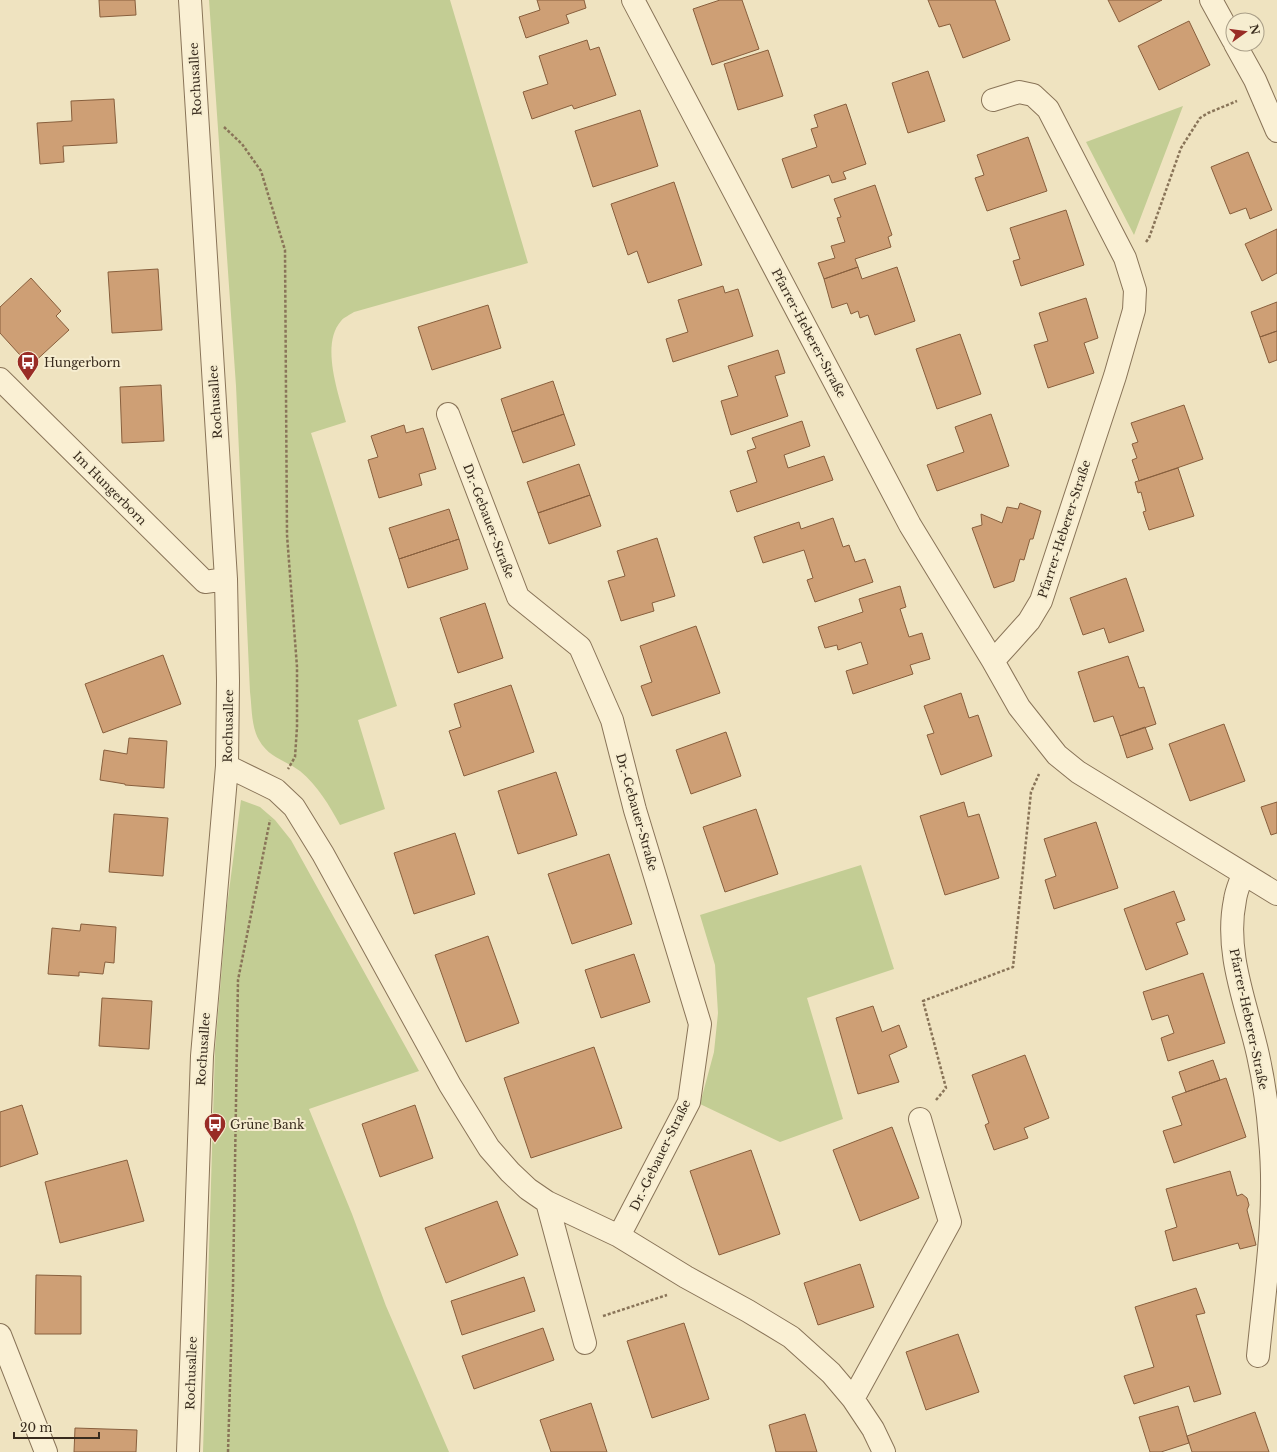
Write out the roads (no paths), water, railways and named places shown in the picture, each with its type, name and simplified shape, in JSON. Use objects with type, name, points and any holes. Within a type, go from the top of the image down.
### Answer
[{"type":"street","name":"Rochusallee","points":[[188,1452],[202,1056],[227,766],[228,681],[226,579],[190,0]]},
{"type":"street","name":"Pfarrer-Heberer-Straße","points":[[633,0],[910,525],[993,661],[1019,707],[1057,755],[1078,772],[1277,894]]},
{"type":"street","points":[[1211,0],[1225,25]]},
{"type":"street","points":[[1239,52],[1260,92],[1277,131]]},
{"type":"street","name":"Pfarrer-Heberer-Straße","points":[[993,100],[1018,92],[1033,95],[1048,109],[1125,258],[1135,290],[1134,310],[1115,376],[1041,601],[1029,621],[993,661]]},
{"type":"street","name":"Im Hungerborn","points":[[0,379],[205,582],[226,579]]},
{"type":"street","name":"Dr.-Gebauer-Straße","points":[[448,414],[518,597],[580,647],[612,720],[635,810],[700,1024],[689,1102],[619,1236]]},
{"type":"street","points":[[227,766],[276,790],[294,807],[323,854],[450,1085],[489,1148],[510,1172],[528,1189],[547,1202],[619,1236],[791,1337],[832,1373],[853,1398],[873,1429],[884,1452]]},
{"type":"street","name":"Pfarrer-Heberer-Straße","points":[[1243,874],[1235,900],[1232,937],[1235,963],[1264,1083],[1272,1172],[1270,1246],[1258,1356]]},
{"type":"street","points":[[853,1398],[950,1222],[920,1119]]},
{"type":"street","points":[[547,1202],[582,1333]]},
{"type":"street","points":[[0,1334],[46,1452]]},
{"type":"place","name":"Hungerborn","points":[[28,382]]},
{"type":"place","name":"Grüne Bank","points":[[215,1144]]}]
